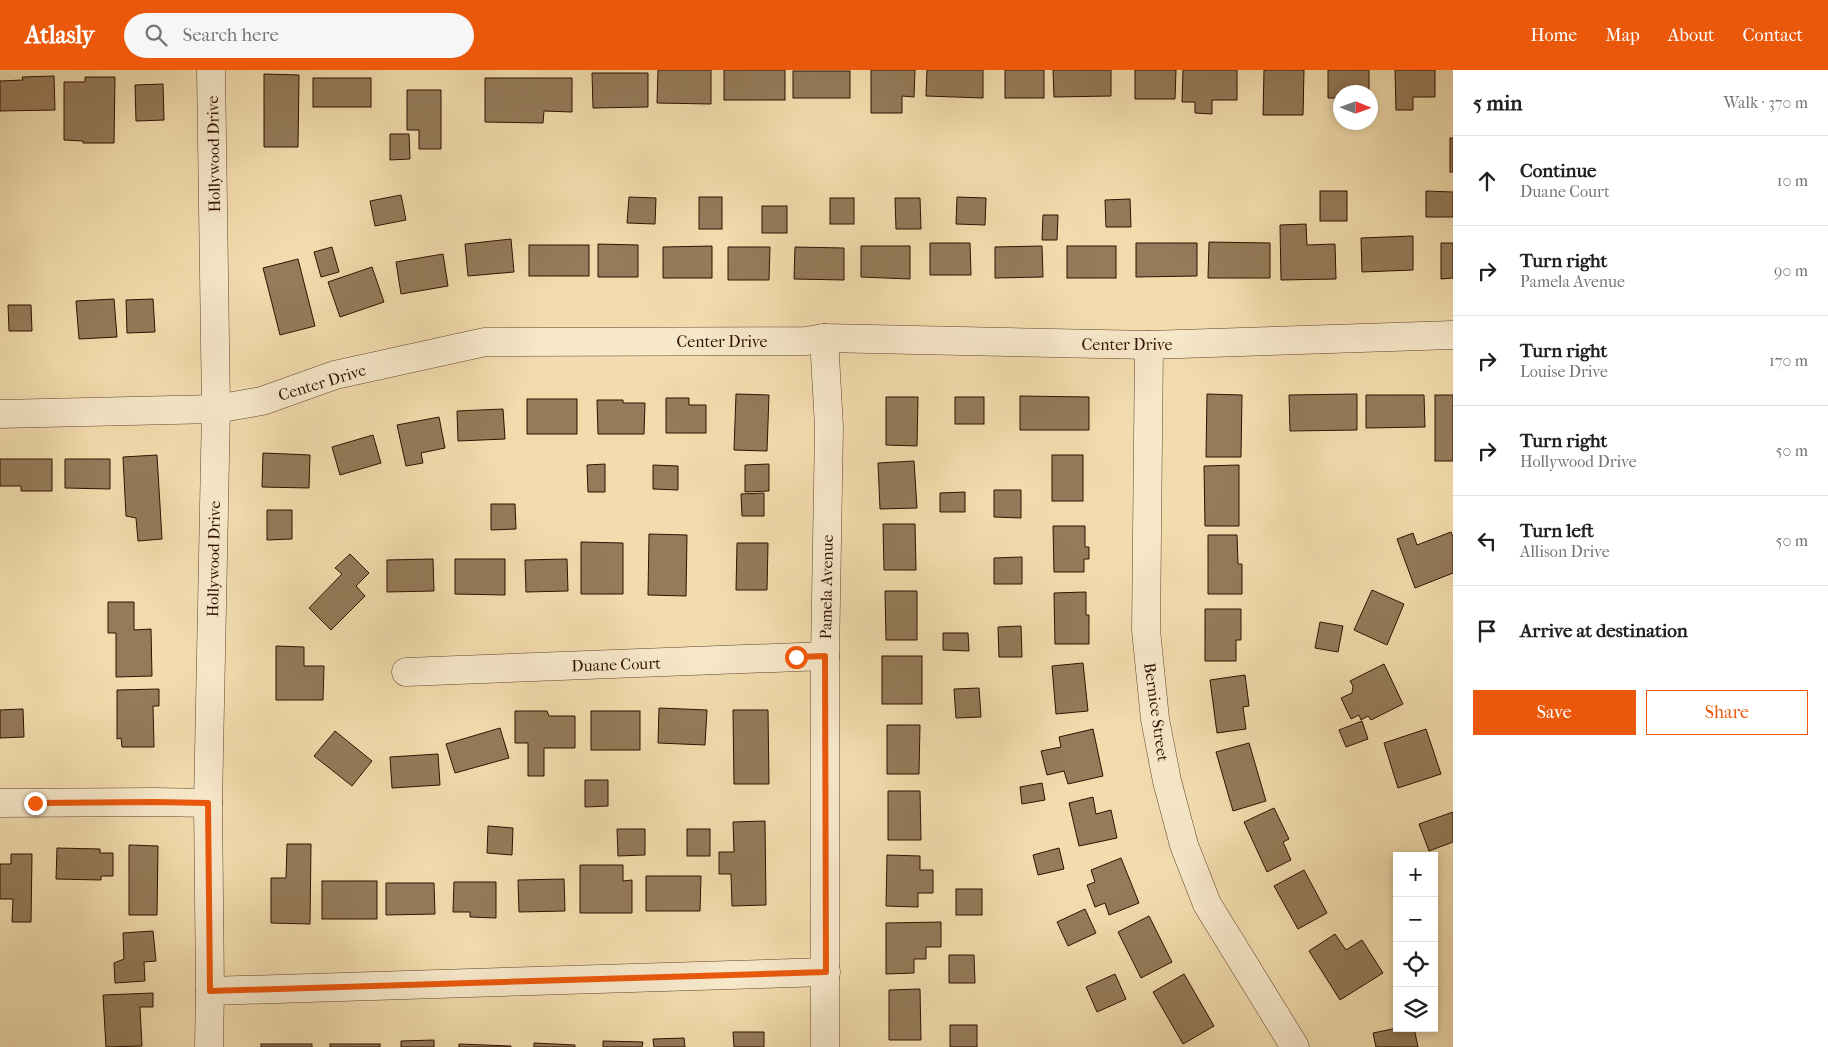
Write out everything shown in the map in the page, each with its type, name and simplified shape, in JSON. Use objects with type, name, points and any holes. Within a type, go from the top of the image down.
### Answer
[{"type":"street","name":"Hollywood Drive","points":[[209,1047],[208,803],[216,409],[211,70]]},
{"type":"street","name":"Center Drive","points":[[0,414],[216,409],[262,401],[335,375],[485,342],[806,341],[824,338],[1149,345],[1453,335]]},
{"type":"street","name":"Pamela Avenue","points":[[824,338],[829,427],[825,656],[826,972],[824,1047]]},
{"type":"street","name":"Bernice Street","points":[[1149,345],[1146,630],[1155,719],[1167,781],[1184,845],[1207,904],[1295,1047]]},
{"type":"street","name":"Duane Court","points":[[406,672],[825,656]]},
{"type":"street","points":[[0,803],[208,803]]},
{"type":"street","points":[[210,991],[826,972]]},
{"type":"building","points":[[658,70],[711,70],[711,104],[657,103]]},
{"type":"building","points":[[724,70],[785,70],[785,100],[724,100]]},
{"type":"building","points":[[871,70],[915,70],[914,97],[902,96],[902,113],[871,113]]},
{"type":"building","points":[[927,70],[983,70],[983,98],[926,96]]},
{"type":"building","points":[[1005,70],[1044,70],[1044,98],[1005,98]]},
{"type":"building","points":[[1053,70],[1111,70],[1111,96],[1054,97]]},
{"type":"building","points":[[1135,70],[1176,70],[1175,99],[1135,99]]},
{"type":"building","points":[[1183,70],[1237,70],[1237,100],[1212,100],[1212,114],[1195,113],[1195,102],[1182,102]]},
{"type":"building","points":[[1264,70],[1304,70],[1303,115],[1263,115]]},
{"type":"building","points":[[1328,70],[1369,70],[1369,85],[1333,85],[1333,98],[1328,98]]},
{"type":"building","points":[[1395,70],[1435,70],[1435,97],[1413,97],[1413,110],[1396,110]]},
{"type":"building","points":[[793,71],[850,71],[850,98],[793,98]]},
{"type":"building","points":[[592,73],[648,73],[648,107],[593,108]]},
{"type":"building","points":[[264,74],[299,75],[298,147],[264,147]]},
{"type":"building","points":[[54,76],[55,110],[0,111],[0,81],[23,80],[22,77]]},
{"type":"building","points":[[85,77],[115,77],[114,143],[83,143],[83,141],[64,140],[64,82],[85,82]]},
{"type":"building","points":[[313,78],[371,78],[371,107],[313,107]]},
{"type":"building","points":[[485,78],[572,78],[572,112],[544,111],[543,123],[485,122]]},
{"type":"building","points":[[163,84],[164,120],[136,121],[135,85]]},
{"type":"building","points":[[407,90],[441,90],[441,149],[419,149],[419,130],[407,130]]},
{"type":"building","points":[[390,134],[409,134],[410,159],[390,160]]},
{"type":"building","points":[[1450,138],[1453,138],[1453,172],[1450,172]]},
{"type":"building","points":[[1320,191],[1347,191],[1347,221],[1320,221]]},
{"type":"building","points":[[1426,191],[1453,192],[1453,217],[1426,217]]},
{"type":"building","points":[[401,195],[406,220],[375,226],[370,201]]},
{"type":"building","points":[[629,197],[656,198],[655,224],[627,223]]},
{"type":"building","points":[[699,197],[722,197],[722,229],[699,229]]},
{"type":"building","points":[[957,197],[986,198],[985,225],[956,224]]},
{"type":"building","points":[[830,198],[854,198],[854,224],[830,224]]},
{"type":"building","points":[[895,198],[920,198],[921,229],[896,229]]},
{"type":"building","points":[[1130,199],[1131,227],[1106,227],[1105,200]]},
{"type":"building","points":[[762,206],[787,206],[787,233],[762,233]]},
{"type":"building","points":[[1043,215],[1058,215],[1057,240],[1042,240]]},
{"type":"building","points":[[1306,224],[1307,245],[1335,244],[1336,279],[1281,280],[1280,225]]},
{"type":"building","points":[[1413,236],[1413,270],[1362,272],[1361,238]]},
{"type":"building","points":[[511,239],[514,272],[468,276],[465,244]]},
{"type":"building","points":[[1209,242],[1270,243],[1270,278],[1208,278]]},
{"type":"building","points":[[930,243],[970,243],[971,275],[930,275]]},
{"type":"building","points":[[1136,243],[1197,243],[1197,276],[1136,277]]},
{"type":"building","points":[[1441,243],[1453,243],[1453,278],[1441,279]]},
{"type":"building","points":[[598,244],[638,245],[638,277],[598,277]]},
{"type":"building","points":[[529,245],[589,245],[589,276],[529,276]]},
{"type":"building","points":[[712,246],[712,278],[663,278],[663,247]]},
{"type":"building","points":[[861,246],[910,246],[910,279],[861,277]]},
{"type":"building","points":[[1042,246],[1043,277],[995,278],[995,247]]},
{"type":"building","points":[[1067,246],[1116,246],[1116,278],[1067,278]]},
{"type":"building","points":[[332,247],[339,272],[321,277],[314,252]]},
{"type":"building","points":[[728,247],[770,247],[769,280],[728,280]]},
{"type":"building","points":[[795,247],[844,248],[844,280],[794,279]]},
{"type":"building","points":[[443,254],[448,286],[401,294],[396,262]]},
{"type":"building","points":[[298,259],[315,326],[280,335],[263,268]]},
{"type":"building","points":[[372,267],[384,302],[340,317],[328,282]]},
{"type":"building","points":[[114,299],[117,337],[79,339],[76,301]]},
{"type":"building","points":[[153,299],[155,332],[127,333],[126,300]]},
{"type":"building","points":[[8,305],[31,305],[32,331],[9,331]]},
{"type":"building","points":[[736,394],[769,395],[767,451],[734,450]]},
{"type":"building","points":[[1207,394],[1242,395],[1241,457],[1206,457]]},
{"type":"building","points":[[1357,394],[1357,430],[1290,431],[1289,395]]},
{"type":"building","points":[[1366,395],[1424,395],[1425,427],[1366,428]]},
{"type":"building","points":[[1435,395],[1453,395],[1453,461],[1435,461]]},
{"type":"building","points":[[1020,396],[1089,397],[1089,430],[1020,430]]},
{"type":"building","points":[[886,397],[918,397],[917,446],[886,445]]},
{"type":"building","points":[[955,397],[984,397],[984,424],[955,424]]},
{"type":"building","points":[[666,398],[689,398],[689,405],[706,405],[706,433],[666,433]]},
{"type":"building","points":[[527,399],[577,399],[577,434],[527,434]]},
{"type":"building","points":[[597,400],[623,400],[623,403],[645,403],[644,434],[598,434]]},
{"type":"building","points":[[503,409],[505,439],[458,441],[457,411]]},
{"type":"building","points":[[439,417],[445,448],[421,453],[423,463],[406,466],[397,425]]},
{"type":"building","points":[[373,435],[381,463],[340,475],[332,447]]},
{"type":"building","points":[[263,453],[310,455],[309,488],[262,487]]},
{"type":"building","points":[[157,455],[162,539],[138,541],[136,518],[126,516],[123,457]]},
{"type":"building","points":[[1052,455],[1083,455],[1083,501],[1052,501]]},
{"type":"building","points":[[0,459],[52,459],[52,491],[21,491],[21,486],[0,486]]},
{"type":"building","points":[[65,459],[110,459],[110,489],[65,488]]},
{"type":"building","points":[[914,461],[917,508],[880,509],[878,463]]},
{"type":"building","points":[[605,464],[605,492],[588,492],[587,465]]},
{"type":"building","points":[[769,464],[769,491],[745,492],[745,465]]},
{"type":"building","points":[[653,465],[678,466],[678,490],[653,489]]},
{"type":"building","points":[[1239,465],[1239,526],[1205,526],[1204,466]]},
{"type":"building","points":[[994,490],[1021,490],[1021,518],[994,517]]},
{"type":"building","points":[[965,492],[965,512],[940,512],[940,493]]},
{"type":"building","points":[[764,493],[764,516],[742,516],[741,494]]},
{"type":"building","points":[[491,504],[515,504],[516,529],[491,530]]},
{"type":"building","points":[[267,510],[292,510],[292,539],[267,540]]},
{"type":"building","points":[[883,524],[915,524],[916,570],[884,570]]},
{"type":"building","points":[[1053,526],[1085,526],[1085,547],[1089,547],[1089,559],[1084,559],[1084,572],[1054,572]]},
{"type":"building","points":[[1451,532],[1453,537],[1453,573],[1415,588],[1397,539],[1413,533],[1417,545]]},
{"type":"building","points":[[649,534],[687,535],[686,596],[648,595]]},
{"type":"building","points":[[1208,535],[1237,535],[1238,564],[1242,564],[1242,594],[1208,594]]},
{"type":"building","points":[[581,542],[623,543],[623,594],[581,594]]},
{"type":"building","points":[[737,543],[768,543],[767,590],[736,590]]},
{"type":"building","points":[[350,554],[369,573],[356,586],[365,596],[331,630],[309,608],[342,574],[335,568]]},
{"type":"building","points":[[1022,557],[1022,584],[994,584],[994,558]]},
{"type":"building","points":[[433,559],[434,591],[387,592],[387,560]]},
{"type":"building","points":[[455,559],[505,559],[505,595],[455,594]]},
{"type":"building","points":[[567,559],[568,591],[526,592],[525,560]]},
{"type":"building","points":[[1372,590],[1404,604],[1387,645],[1354,630]]},
{"type":"building","points":[[885,591],[917,591],[917,640],[886,640]]},
{"type":"building","points":[[1086,592],[1086,615],[1089,615],[1089,644],[1055,644],[1054,593]]},
{"type":"building","points":[[108,602],[134,602],[134,630],[151,629],[152,676],[116,677],[116,633],[108,633]]},
{"type":"building","points":[[1205,609],[1241,609],[1241,640],[1236,640],[1236,661],[1205,661]]},
{"type":"building","points":[[1320,622],[1343,626],[1338,652],[1315,648]]},
{"type":"building","points":[[1021,626],[1022,657],[999,657],[998,627]]},
{"type":"building","points":[[943,633],[968,633],[969,651],[943,650]]},
{"type":"building","points":[[276,646],[304,647],[304,666],[324,666],[323,700],[276,700]]},
{"type":"building","points":[[882,656],[922,656],[922,704],[882,704]]},
{"type":"building","points":[[1083,663],[1088,711],[1056,714],[1052,666]]},
{"type":"building","points":[[1384,664],[1403,704],[1371,720],[1368,716],[1361,720],[1359,715],[1351,719],[1341,698],[1352,693],[1353,686],[1350,681]]},
{"type":"building","points":[[1245,675],[1249,706],[1243,707],[1246,729],[1217,733],[1210,680]]},
{"type":"building","points":[[979,688],[981,717],[956,718],[954,689]]},
{"type":"building","points":[[159,689],[159,706],[153,706],[154,747],[122,747],[121,738],[117,739],[117,690]]},
{"type":"building","points":[[659,708],[707,710],[705,745],[658,743]]},
{"type":"building","points":[[23,709],[24,737],[0,738],[0,710]]},
{"type":"building","points":[[733,710],[768,710],[769,784],[734,784]]},
{"type":"building","points":[[515,711],[547,711],[549,716],[575,716],[575,748],[544,748],[544,776],[528,776],[528,743],[515,743]]},
{"type":"building","points":[[591,711],[640,711],[640,750],[591,750]]},
{"type":"building","points":[[1362,721],[1368,739],[1346,747],[1339,730]]},
{"type":"building","points":[[887,725],[920,725],[919,774],[887,774]]},
{"type":"building","points":[[500,728],[509,758],[455,773],[446,744]]},
{"type":"building","points":[[1093,729],[1103,776],[1068,784],[1064,771],[1047,775],[1041,751],[1061,747],[1059,737]]},
{"type":"building","points":[[1426,729],[1441,774],[1398,788],[1384,743]]},
{"type":"building","points":[[335,731],[372,761],[352,786],[314,756]]},
{"type":"building","points":[[1249,743],[1266,801],[1233,811],[1216,752]]},
{"type":"building","points":[[438,754],[440,785],[392,788],[390,757]]},
{"type":"building","points":[[585,780],[608,780],[608,806],[585,807]]},
{"type":"building","points":[[1042,783],[1045,800],[1022,804],[1020,787]]},
{"type":"building","points":[[888,791],[920,791],[921,840],[888,840]]},
{"type":"building","points":[[1093,797],[1096,814],[1111,810],[1117,838],[1079,846],[1069,803]]},
{"type":"building","points":[[1274,808],[1289,839],[1283,842],[1291,860],[1267,872],[1244,822]]},
{"type":"building","points":[[1453,812],[1453,842],[1429,851],[1419,824]]},
{"type":"building","points":[[765,821],[766,905],[732,906],[731,874],[719,874],[719,852],[734,852],[733,822]]},
{"type":"building","points":[[488,826],[513,828],[512,855],[487,853]]},
{"type":"building","points":[[617,829],[645,829],[645,855],[618,856]]},
{"type":"building","points":[[687,829],[710,829],[710,856],[687,856]]},
{"type":"building","points":[[287,844],[311,844],[310,924],[271,923],[271,878],[286,878]]},
{"type":"building","points":[[129,845],[158,846],[157,915],[129,915]]},
{"type":"building","points":[[57,848],[100,849],[100,853],[113,853],[113,876],[101,876],[101,880],[56,879]]},
{"type":"building","points":[[1059,848],[1064,869],[1038,875],[1033,855]]},
{"type":"building","points":[[11,854],[32,854],[31,922],[12,922],[13,899],[0,899],[0,864],[11,864]]},
{"type":"building","points":[[887,855],[920,856],[920,870],[933,870],[933,893],[918,893],[918,907],[886,906]]},
{"type":"building","points":[[1121,858],[1139,903],[1109,915],[1105,903],[1095,907],[1087,885],[1095,882],[1091,870]]},
{"type":"building","points":[[580,865],[623,865],[623,881],[632,880],[632,913],[580,913]]},
{"type":"building","points":[[1304,870],[1327,913],[1298,929],[1274,886]]},
{"type":"building","points":[[646,876],[701,876],[700,911],[646,911]]},
{"type":"building","points":[[564,879],[565,911],[519,912],[518,880]]},
{"type":"building","points":[[322,881],[377,881],[377,919],[322,919]]},
{"type":"building","points":[[454,882],[496,882],[496,918],[470,917],[470,912],[453,912]]},
{"type":"building","points":[[386,883],[434,883],[435,914],[386,915]]},
{"type":"building","points":[[956,889],[982,889],[982,915],[956,915]]},
{"type":"building","points":[[1085,909],[1096,933],[1068,946],[1057,922]]},
{"type":"building","points":[[1149,916],[1172,962],[1141,978],[1118,932]]},
{"type":"building","points":[[941,922],[941,947],[926,947],[926,959],[914,959],[914,973],[886,974],[886,923]]},
{"type":"building","points":[[153,931],[156,961],[144,962],[145,981],[115,983],[114,963],[124,959],[123,933]]},
{"type":"building","points":[[1335,934],[1346,950],[1362,940],[1383,973],[1340,1000],[1309,951]]},
{"type":"building","points":[[949,955],[974,955],[975,983],[949,983]]},
{"type":"building","points":[[1115,974],[1126,999],[1097,1012],[1086,987]]},
{"type":"building","points":[[1184,974],[1214,1026],[1183,1044],[1153,992]]},
{"type":"building","points":[[920,989],[921,1040],[889,1040],[889,990]]},
{"type":"building","points":[[153,993],[153,1007],[140,1007],[142,1046],[106,1047],[103,995]]},
{"type":"building","points":[[950,1025],[977,1025],[977,1047],[950,1047]]},
{"type":"building","points":[[1393,1029],[1393,1032],[1415,1032],[1418,1047],[1376,1047],[1373,1033]]},
{"type":"building","points":[[733,1032],[764,1032],[764,1047],[734,1047]]},
{"type":"building","points":[[684,1038],[685,1047],[654,1047],[653,1039]]},
{"type":"building","points":[[434,1040],[434,1047],[401,1047],[401,1041]]},
{"type":"building","points":[[603,1041],[643,1042],[642,1047],[603,1047]]},
{"type":"building","points":[[534,1043],[575,1045],[575,1047],[534,1047]]},
{"type":"building","points":[[261,1044],[312,1044],[312,1047],[261,1047]]},
{"type":"building","points":[[330,1044],[380,1044],[380,1047],[330,1047]]},
{"type":"building","points":[[459,1044],[511,1046],[511,1047],[459,1047]]},
{"type":"route","points":[[35,803],[208,803],[210,991],[826,972],[825,656],[796,657]]}]
